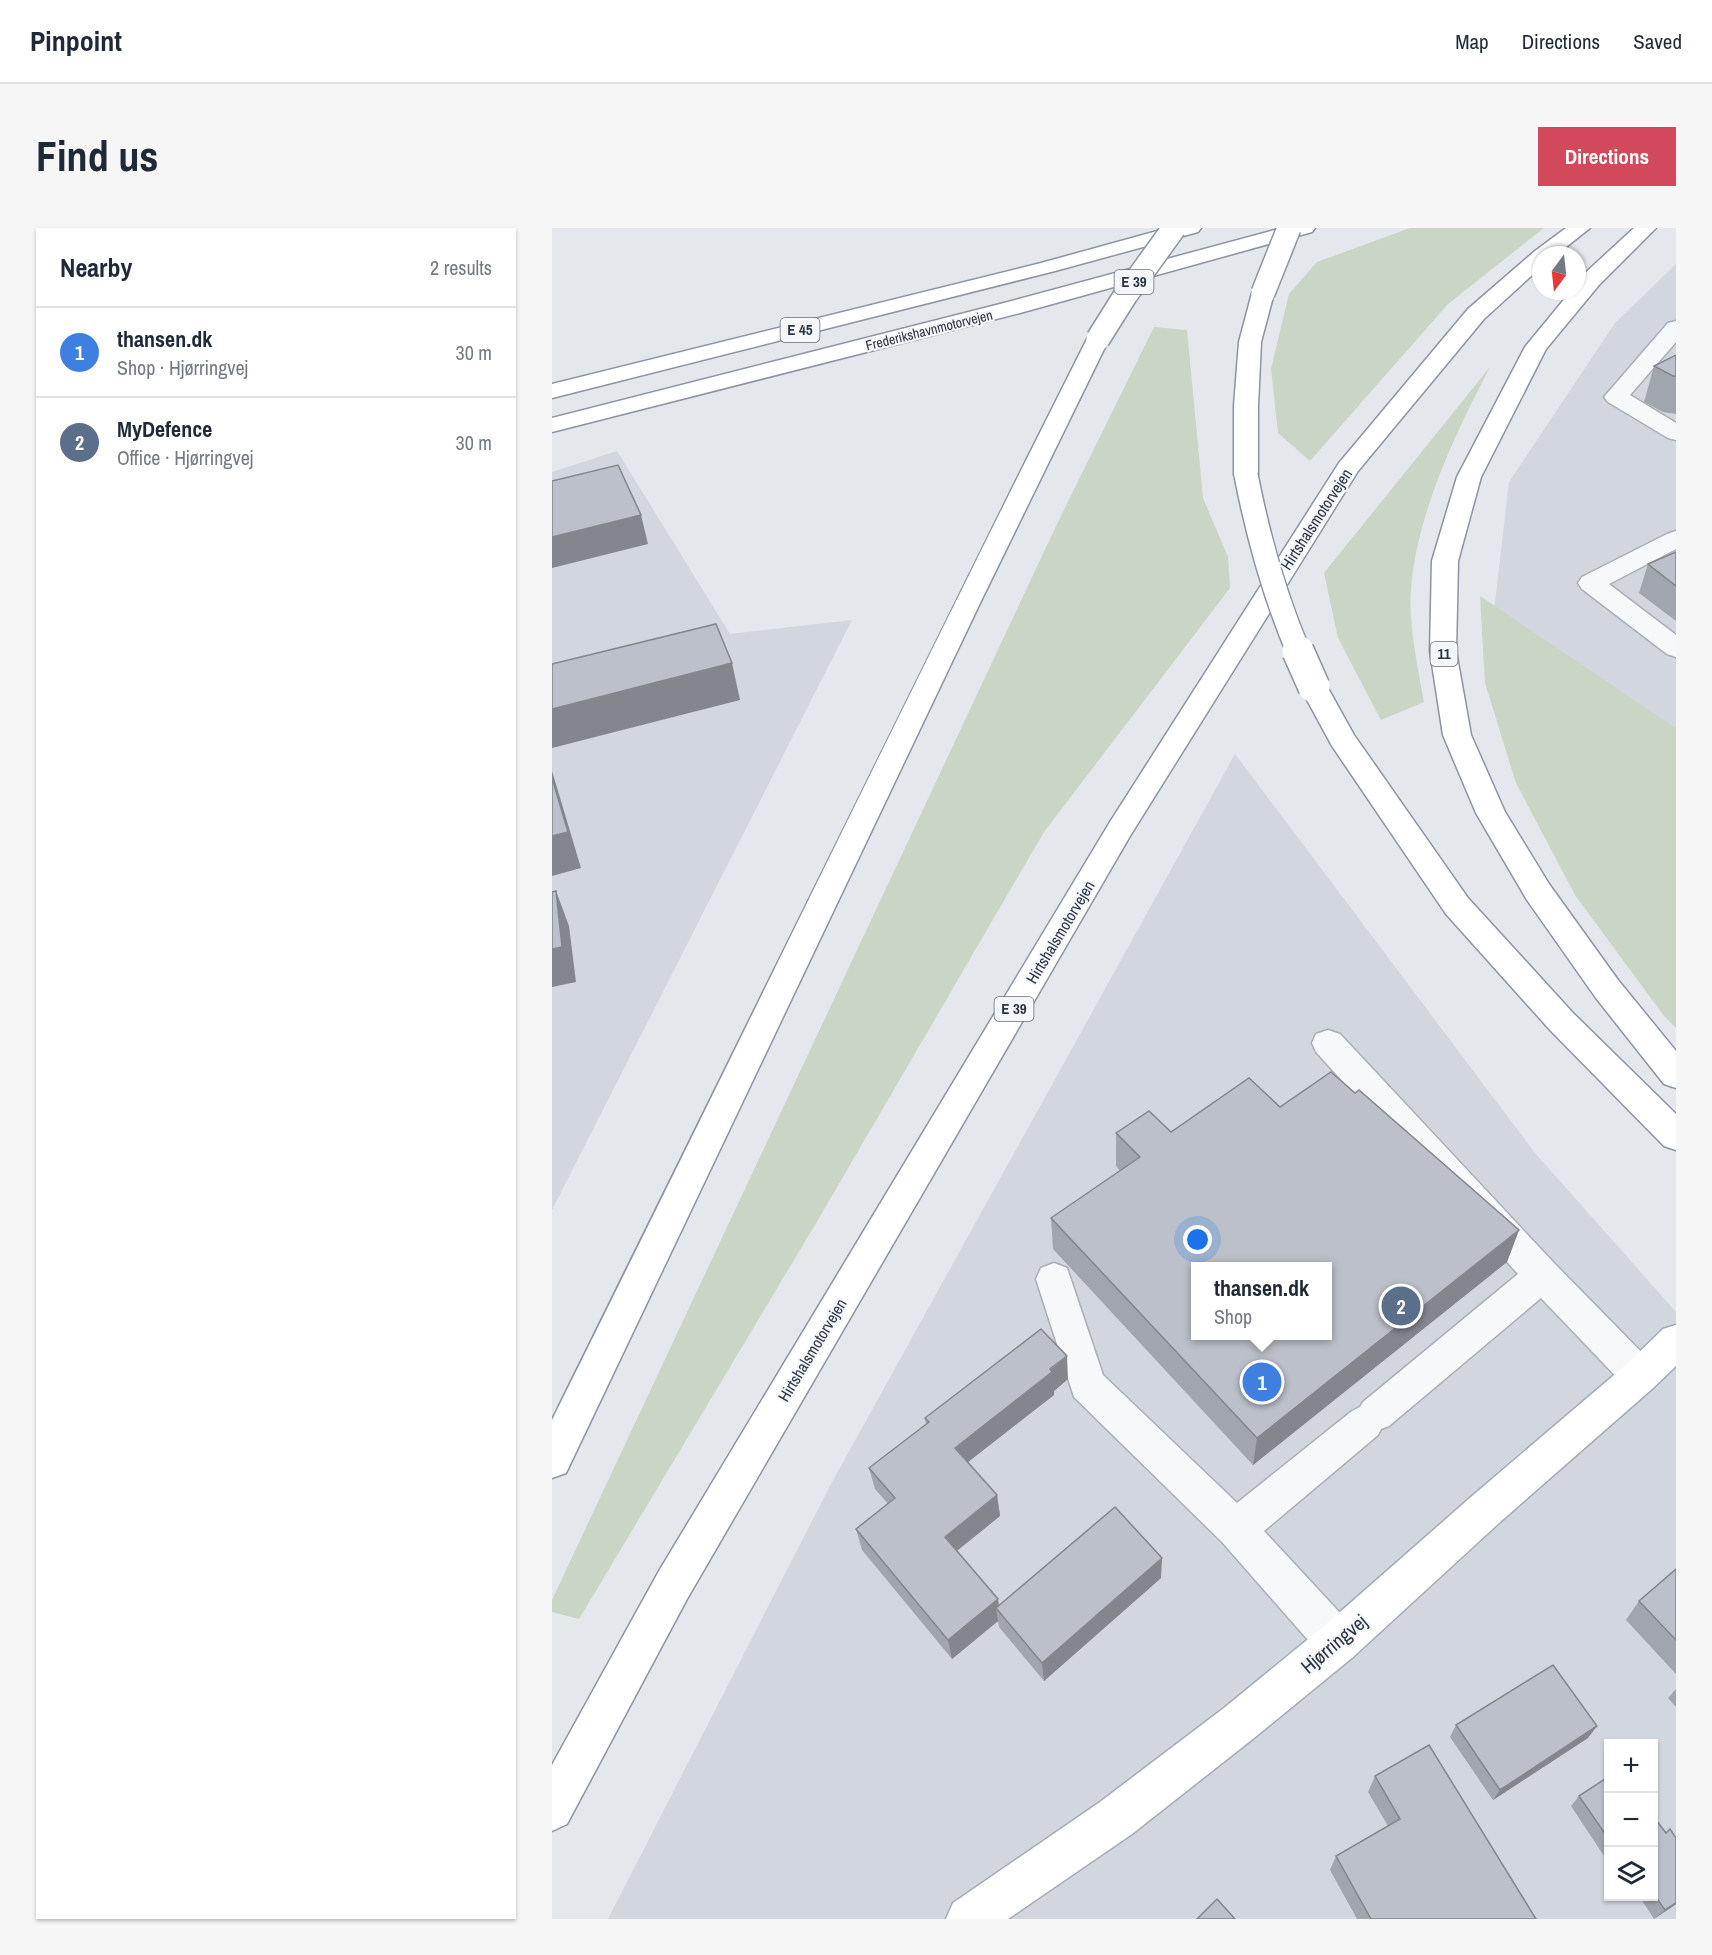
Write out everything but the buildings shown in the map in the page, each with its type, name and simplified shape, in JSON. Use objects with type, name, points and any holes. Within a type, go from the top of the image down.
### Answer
[{"type":"main road","name":"E 39","points":[[552,1460],[816,919],[968,601],[1098,339],[1125,296],[1174,228]]},
{"type":"main road","name":"Frederikshavnmotorvejen","points":[[552,391],[1048,267],[1191,228]]},
{"type":"main road","points":[[1289,228],[1263,293],[1250,342],[1246,406],[1246,476],[1258,534],[1282,613],[1314,687],[1342,739],[1457,906],[1562,1022],[1676,1136]]},
{"type":"main road","name":"Frederikshavnmotorvejen","points":[[552,425],[1012,309],[1305,228]]},
{"type":"main road","name":"Hirtshalsmotorvejen","points":[[1556,246],[1580,228]]},
{"type":"main road","name":"11","points":[[1646,228],[1592,280],[1536,347],[1474,468],[1445,561],[1443,651],[1457,735],[1491,813],[1538,892],[1607,989],[1676,1075]]},
{"type":"main road","name":"Hirtshalsmotorvejen","points":[[552,1809],[673,1585],[1108,850],[1348,468],[1476,314],[1532,265]]},
{"type":"main road","points":[[552,373],[1048,267]]},
{"type":"main road","points":[[552,440],[643,418],[1012,309]]},
{"type":"main road","name":"Hjørringvej","points":[[969,1919],[1116,1818],[1239,1723],[1338,1642],[1485,1510],[1640,1376],[1676,1341]]},
{"type":"lane","points":[[1676,327],[1616,397],[1676,433]]},
{"type":"lane","points":[[1676,539],[1591,583],[1676,648]]},
{"type":"lane","points":[[1328,1043],[1640,1376]]},
{"type":"lane","points":[[1236,1529],[1544,1274]]},
{"type":"lane","points":[[1054,1279],[1087,1385],[1236,1529],[1338,1642]]},
{"type":"shaded area","points":[[1676,264],[1676,955],[1493,620],[1509,482],[1615,323]]},
{"type":"shaded area","points":[[617,451],[730,634],[852,620],[552,1210],[552,472]]},
{"type":"shaded area","points":[[1235,754],[1535,1153],[1676,1312],[1676,1919],[608,1919],[831,1484]]},
{"type":"green space","points":[[1410,228],[1544,228],[1448,304],[1310,461],[1278,433],[1271,369],[1289,294],[1317,262]]},
{"type":"green space","points":[[1154,327],[1187,330],[1203,498],[1228,557],[1230,588],[1044,832],[815,1225],[579,1619],[552,1612],[552,1600],[1057,524]]},
{"type":"green space","points":[[1490,367],[1451,447],[1429,503],[1415,560],[1410,602],[1414,646],[1424,702],[1381,720],[1338,638],[1324,573]]},
{"type":"green space","points":[[1480,596],[1676,728],[1676,1028],[1664,1016],[1575,895],[1516,783],[1485,683]]},
{"type":"place","name":"MyDefence","points":[[1401,1306]]},
{"type":"place","name":"thansen.dk","points":[[1262,1382]]}]
